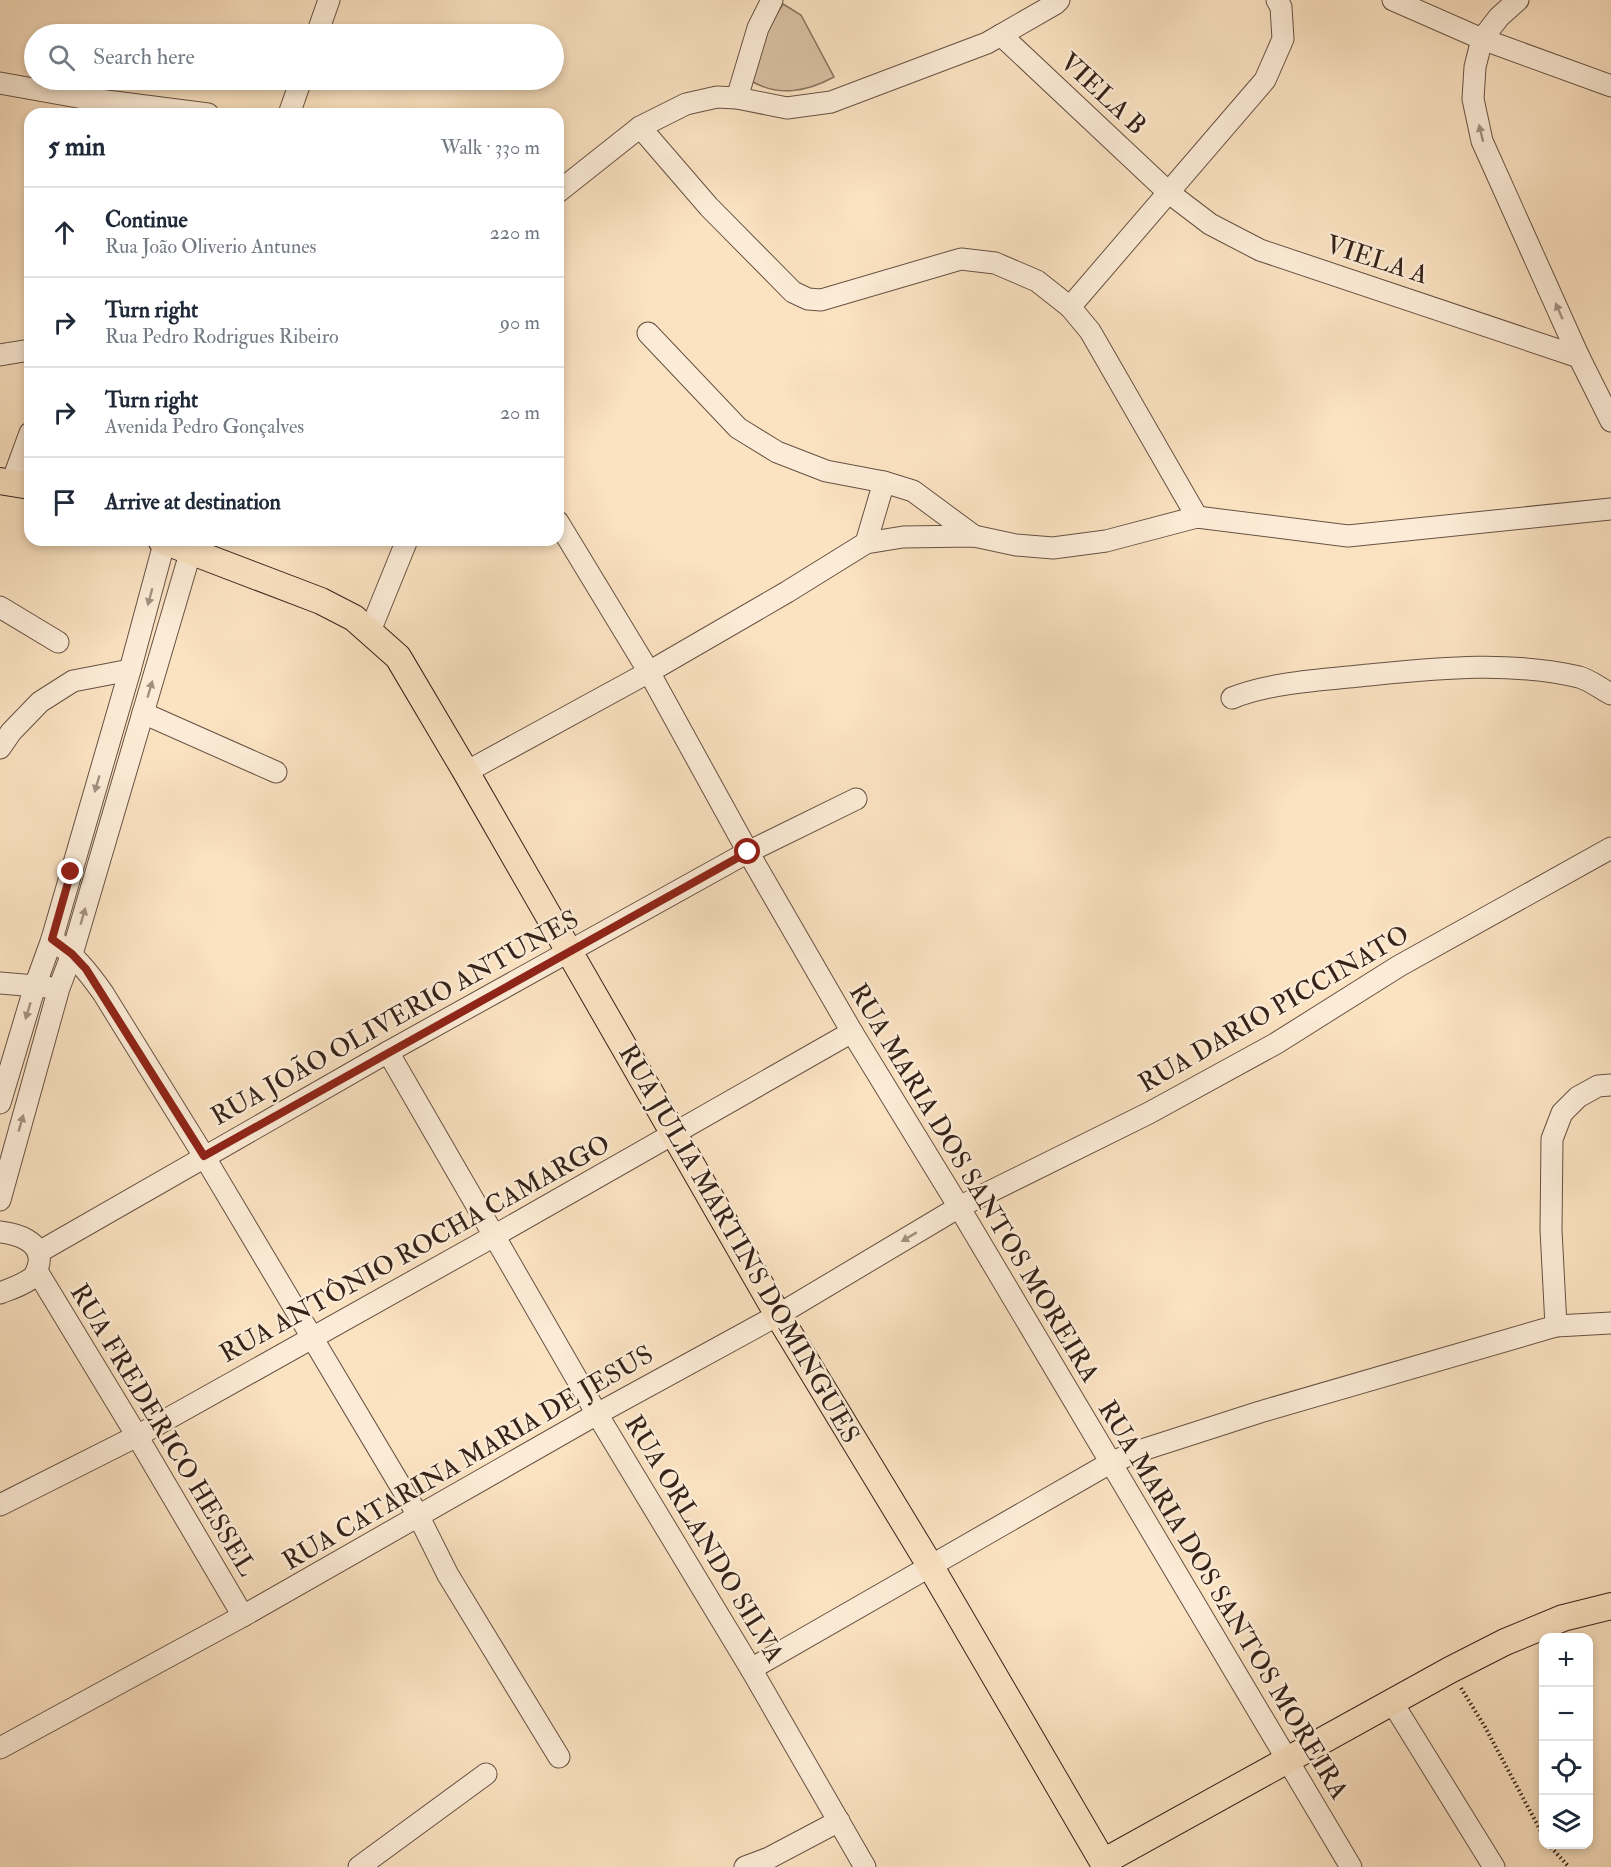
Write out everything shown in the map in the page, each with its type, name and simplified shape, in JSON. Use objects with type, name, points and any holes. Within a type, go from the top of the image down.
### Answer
[{"type":"main road","name":"RUA JULIA MARTINS DOMINGUES","points":[[194,546],[321,601],[354,618],[398,657],[778,1315],[931,1567],[1104,1864]]},
{"type":"main road","points":[[1104,1864],[1392,1702],[1505,1642],[1563,1618],[1611,1606]]},
{"type":"street","points":[[321,24],[329,0]]},
{"type":"street","points":[[737,98],[758,28],[772,0]]},
{"type":"street","points":[[564,187],[640,127],[686,104],[717,98],[737,98],[787,108],[831,102],[987,43],[1059,0]]},
{"type":"street","points":[[1070,307],[1265,80],[1283,39],[1281,8],[1277,0]]},
{"type":"street","points":[[1393,0],[1482,39],[1611,86]]},
{"type":"street","points":[[1518,0],[1499,17],[1482,39],[1475,67],[1473,99],[1482,141],[1611,421]]},
{"type":"street","name":"VIELA B","points":[[1001,35],[1168,192]]},
{"type":"street","points":[[0,83],[24,87]]},
{"type":"street","points":[[39,90],[161,108]]},
{"type":"street","points":[[290,108],[297,90]]},
{"type":"street","points":[[640,127],[709,207],[793,292],[807,299],[821,300],[961,259],[995,263],[1037,281],[1070,307],[1090,331],[1197,517]]},
{"type":"street","name":"VIELA A","points":[[1168,192],[1210,224],[1260,250],[1580,357]]},
{"type":"street","points":[[648,333],[738,428],[777,452],[826,471],[884,482],[913,491],[974,536]]},
{"type":"street","points":[[0,355],[24,351]]},
{"type":"street","points":[[14,483],[24,452]]},
{"type":"street","points":[[866,543],[884,482]]},
{"type":"street","points":[[466,772],[649,672],[866,543],[903,537],[974,536],[1016,545],[1053,548],[1106,542],[1197,517],[1347,536],[1611,509]]},
{"type":"street","name":"RUA MARIA DOS SANTOS MOREIRA","points":[[564,532],[649,672],[748,852],[852,1032],[959,1207],[1351,1867]]},
{"type":"street","points":[[0,1103],[35,986],[52,939],[130,670],[163,546]]},
{"type":"street","points":[[0,1200],[59,988],[72,954],[192,546]]},
{"type":"street","points":[[370,631],[405,546]]},
{"type":"street","points":[[0,607],[58,642]]},
{"type":"street","points":[[1232,698],[1252,690],[1334,678],[1466,666],[1520,669],[1581,677],[1611,694]]},
{"type":"street","points":[[0,748],[11,732],[40,702],[74,681],[130,670]]},
{"type":"street","points":[[143,713],[276,772]]},
{"type":"street","name":"RUA JOÃO OLIVERIO ANTUNES","points":[[0,1293],[31,1278],[38,1262],[204,1156],[748,852],[856,799]]},
{"type":"street","name":"RUA DARIO PICCINATO","points":[[959,1207],[1149,1113],[1275,1044],[1399,966],[1611,848]]},
{"type":"street","points":[[52,939],[72,954],[103,993],[204,1156],[418,1517],[448,1575],[559,1757]]},
{"type":"street","points":[[0,983],[59,988]]},
{"type":"street","name":"RUA ANTÔNIO ROCHA CAMARGO","points":[[0,1505],[137,1436],[852,1032]]},
{"type":"street","name":"RUA ORLANDO SILVA","points":[[388,1052],[597,1413],[751,1669],[865,1867]]},
{"type":"street","points":[[1556,1326],[1551,1230],[1552,1139],[1562,1113],[1578,1097],[1598,1086],[1611,1085]]},
{"type":"street","name":"RUA CATARINA MARIA DE JESUS","points":[[0,1748],[243,1616],[597,1413],[778,1315],[959,1207]]},
{"type":"street","points":[[0,1232],[14,1233],[30,1241],[38,1262]]},
{"type":"street","name":"RUA FREDERICO HESSEL","points":[[38,1262],[243,1616]]},
{"type":"street","points":[[751,1669],[1110,1463],[1139,1451],[1260,1412],[1556,1326],[1611,1323]]},
{"type":"street","points":[[1392,1702],[1494,1867]]},
{"type":"street","points":[[359,1867],[486,1774]]},
{"type":"street","points":[[745,1867],[769,1858],[839,1821]]},
{"type":"path","points":[[1450,1670],[1485,1727],[1539,1828]]},
{"type":"path","points":[[1552,1849],[1569,1867]]},
{"type":"shaded area","points":[[783,4],[801,15],[834,77],[813,86],[792,91],[772,89],[751,81],[767,29]]},
{"type":"route","points":[[71,872],[52,939],[72,954],[103,993],[204,1156],[748,852]]}]
